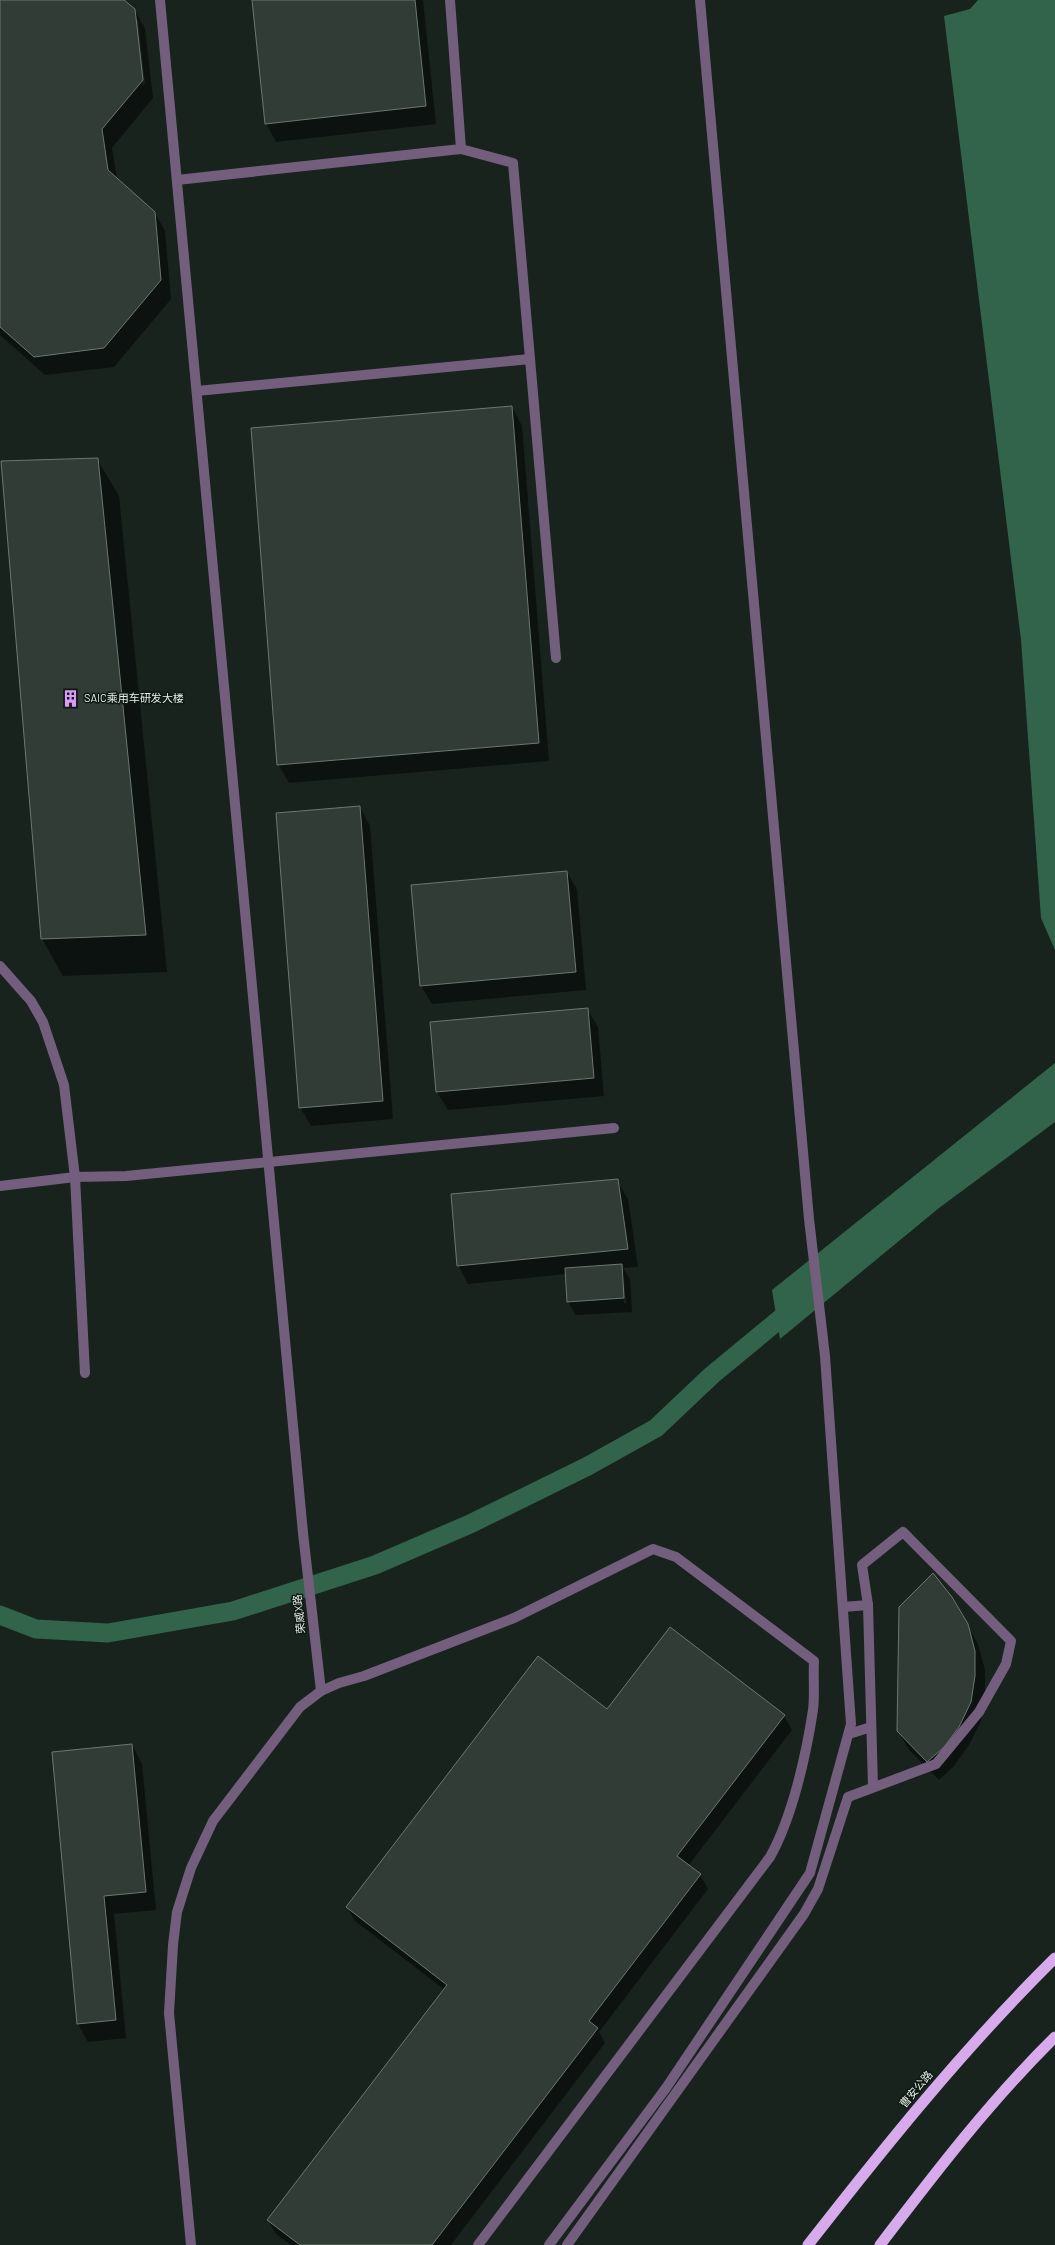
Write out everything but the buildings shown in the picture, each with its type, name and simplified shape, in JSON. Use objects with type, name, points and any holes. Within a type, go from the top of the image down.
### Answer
[{"type":"highway","name":"曹安公路","points":[[808,2245],[956,2062],[1010,2002],[1055,1958]]},
{"type":"highway","points":[[880,2245],[947,2157],[995,2101],[1055,2038]]},
{"type":"lane","name":"荣威X路","points":[[160,0],[303,1533],[314,1641],[321,1691]]},
{"type":"lane","points":[[450,0],[461,149]]},
{"type":"lane","points":[[549,2245],[666,2088],[810,1873],[851,1724],[825,1356],[809,1219],[700,0]]},
{"type":"lane","points":[[177,180],[461,149],[513,163],[556,658]]},
{"type":"lane","points":[[197,390],[530,359]]},
{"type":"lane","points":[[0,966],[31,1001],[43,1022],[54,1051],[64,1085],[75,1178],[85,1373]]},
{"type":"lane","points":[[0,1186],[75,1178],[126,1176],[614,1128]]},
{"type":"lane","points":[[567,2245],[804,1914],[818,1889],[848,1797],[936,1764],[979,1712],[1006,1664],[1011,1641],[903,1532],[862,1565],[868,1605],[873,1787]]},
{"type":"lane","points":[[192,2245],[170,2014],[172,1945],[177,1912],[191,1868],[213,1822],[300,1707],[321,1691],[514,1618],[653,1549],[676,1557],[814,1661],[813,1709],[789,1816],[780,1839],[770,1857],[478,2245]]},
{"type":"lane","points":[[843,1607],[868,1605]]},
{"type":"lane","points":[[849,1734],[871,1727]]},
{"type":"shaded area","points":[[978,0],[1055,0],[1055,950],[1041,918],[1021,640],[944,16],[970,9]]},
{"type":"shaded area","points":[[1055,1063],[1055,1122],[939,1208],[780,1339],[772,1290]]},
{"type":"waterway","points":[[0,1615],[36,1629],[108,1633],[233,1611],[375,1565],[470,1524],[588,1466],[656,1428],[712,1375],[798,1304]]},
{"type":"place","name":"SAIC乘用车研发大楼","points":[[71,698]]}]
